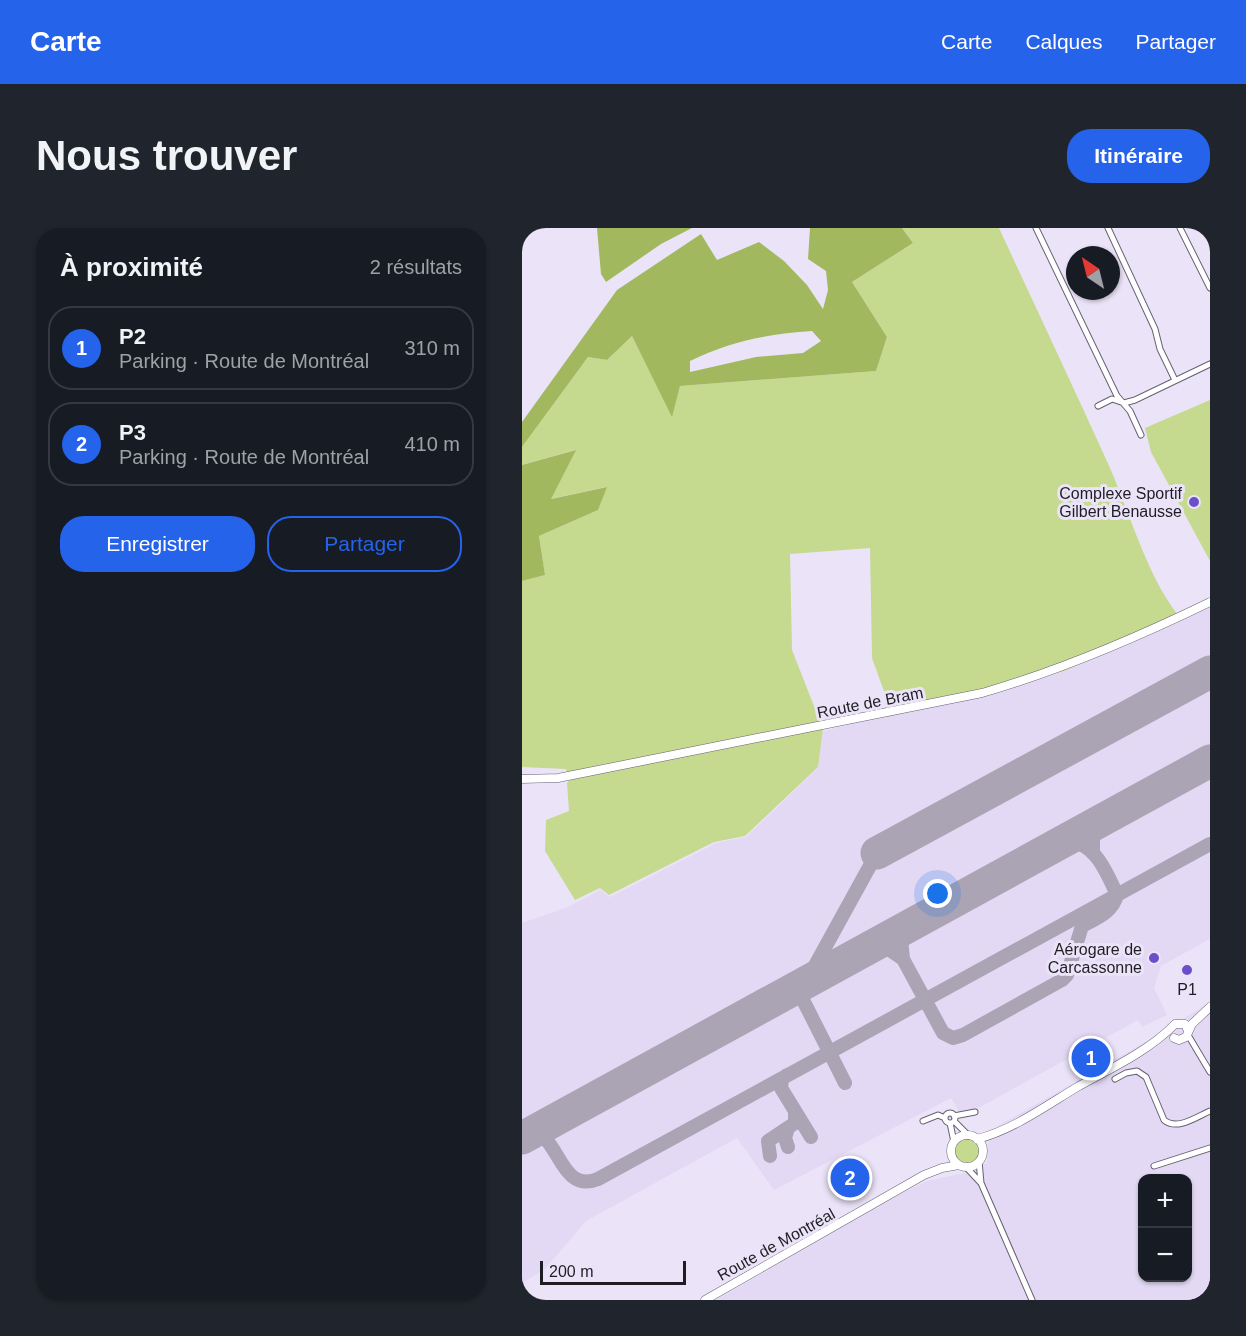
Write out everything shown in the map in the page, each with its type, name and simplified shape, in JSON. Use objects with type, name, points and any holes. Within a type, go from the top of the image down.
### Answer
[{"type":"main road","name":"Route de Bram","points":[[522,779],[558,778],[982,693],[1034,678],[1088,657],[1210,602]]},
{"type":"main road","points":[[1180,1035],[1175,1024],[1182,1023],[1210,1007]]},
{"type":"main road","points":[[1003,1130],[973,1138],[961,1137],[954,1142],[951,1151],[953,1159],[963,1166],[979,1161],[982,1149],[1003,1130],[1146,1048],[1180,1035],[1210,1007]]},
{"type":"main road","points":[[1180,1035],[1182,1023]]},
{"type":"main road","points":[[973,1138],[982,1149]]},
{"type":"main road","name":"Route de Montréal","points":[[705,1300],[924,1175],[948,1158],[951,1151]]},
{"type":"main road","name":"Route de Montréal","points":[[924,1175],[942,1168],[963,1166]]},
{"type":"street","points":[[1030,233],[1038,228],[1117,396],[1124,403],[1142,435]]},
{"type":"street","points":[[1108,228],[1155,329],[1160,349],[1175,380]]},
{"type":"street","points":[[1180,228],[1210,288]]},
{"type":"street","points":[[1098,406],[1112,399],[1124,403],[1210,364]]},
{"type":"street","points":[[1180,1035],[1194,1048],[1210,1072]]},
{"type":"street","points":[[1115,1079],[1126,1073],[1137,1071],[1146,1077],[1164,1119],[1169,1124],[1177,1125],[1210,1111]]},
{"type":"street","points":[[953,1120],[975,1112]]},
{"type":"street","points":[[923,1121],[938,1115],[945,1118],[949,1113],[953,1120],[973,1138]]},
{"type":"street","points":[[953,1120],[954,1142]]},
{"type":"street","points":[[1154,1166],[1210,1148]]},
{"type":"street","points":[[979,1161],[981,1183],[1032,1300]]},
{"type":"street","points":[[963,1166],[981,1183]]},
{"type":"shaded area","points":[[1210,607],[1210,939],[1161,966],[1154,988],[1167,1015],[1142,1027],[1138,1020],[962,1117],[951,1098],[774,1190],[737,1138],[586,1221],[545,1269],[522,1283],[522,923],[568,907],[600,890],[610,897],[716,843],[746,837],[818,768],[823,731],[1064,671]]},
{"type":"shaded area","points":[[1210,1002],[1210,1300],[716,1300],[871,1209],[927,1181],[964,1173],[987,1163],[989,1131],[1154,1037]]},
{"type":"green space","points":[[597,228],[692,228],[661,244],[606,282],[601,274]]},
{"type":"green space","points":[[810,228],[902,228],[913,243],[852,282],[887,337],[876,371],[680,386],[672,417],[632,336],[607,360],[588,357],[522,447],[522,422],[617,290],[701,234],[717,260],[759,242],[784,261],[807,285],[823,309],[828,290],[826,271],[808,259]],"holes":[[[812,331],[821,341],[803,353],[756,357],[690,372],[690,361],[720,348],[750,340]]]},
{"type":"green space","points":[[902,228],[999,228],[1110,468],[1150,567],[1159,586],[1182,620],[1064,671],[888,717],[886,697],[872,658],[870,548],[790,554],[792,650],[823,729],[818,767],[745,836],[714,842],[609,895],[600,888],[575,900],[545,851],[546,820],[569,811],[567,783],[569,781],[566,769],[522,767],[522,581],[545,575],[539,536],[598,510],[606,487],[550,499],[575,450],[522,465],[522,447],[588,357],[607,360],[632,336],[672,415],[680,386],[876,371],[887,337],[852,282],[913,243]]},
{"type":"green space","name":"Complexe Sportif Gilbert Benausse","points":[[1210,400],[1210,561],[1151,452],[1145,428]]},
{"type":"green space","points":[[576,450],[551,499],[607,487],[598,510],[539,536],[545,575],[522,581],[522,465]]},
{"type":"green space","points":[[967,1139],[975,1143],[979,1151],[975,1159],[967,1163],[959,1159],[955,1151],[959,1143]]},
{"type":"taxiway","points":[[1196,768],[1210,766]]},
{"type":"taxiway","points":[[1093,851],[1093,835],[1102,820]]},
{"type":"taxiway","points":[[911,925],[901,939],[903,959],[943,1033],[953,1038],[963,1035],[1062,980],[1067,975],[1082,926],[1104,914],[1115,901],[1117,895],[1097,857],[1081,845],[1072,842],[1061,843]]},
{"type":"taxiway","points":[[531,1133],[540,1135],[548,1142],[567,1171],[575,1178],[585,1182],[598,1179],[1210,844]]},
{"type":"taxiway","points":[[845,1083],[803,1000],[801,991],[877,853]]},
{"type":"taxiway","points":[[868,949],[887,948],[903,959]]},
{"type":"taxiway","points":[[785,994],[796,994],[803,1000]]},
{"type":"taxiway","points":[[787,1075],[782,1079],[781,1088],[811,1137]]},
{"type":"taxiway","points":[[770,1156],[768,1141],[795,1123],[795,1113]]},
{"type":"taxiway","points":[[788,1128],[785,1138],[788,1147]]},
{"type":"runway","points":[[877,853],[1210,672]]},
{"type":"runway","points":[[522,1138],[1210,761]]},
{"type":"place","name":"Complexe Sportif Gilbert Benausse","points":[[1194,502]]},
{"type":"place","name":"Aérogare de Carcassonne","points":[[1154,958]]},
{"type":"place","name":"P1","points":[[1187,970]]},
{"type":"place","name":"P2","points":[[1091,1058]]},
{"type":"place","name":"P3","points":[[850,1178]]}]
